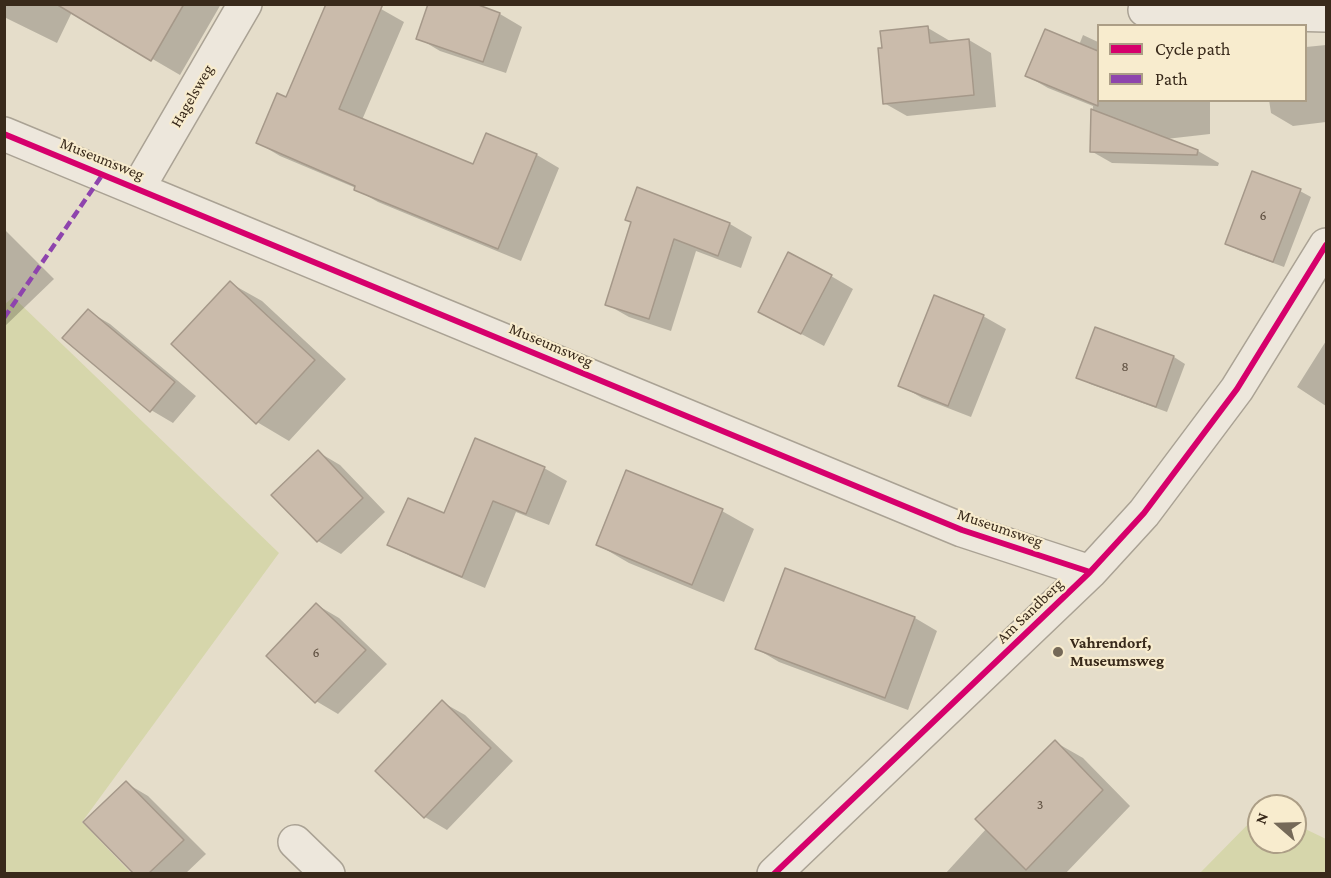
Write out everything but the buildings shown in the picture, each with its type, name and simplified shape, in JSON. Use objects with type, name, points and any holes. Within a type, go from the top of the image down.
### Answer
[{"type":"street","name":"Hagelsweg","points":[[138,188],[245,4]]},
{"type":"street","points":[[1145,10],[1326,15]]},
{"type":"street","name":"Museumsweg","points":[[4,134],[962,530],[1090,572]]},
{"type":"street","name":"Am Sandberg","points":[[774,873],[1090,572],[1144,513],[1237,389],[1326,245]]},
{"type":"street","points":[[295,842],[328,873]]},
{"type":"green space","points":[[13,297],[279,553],[82,822],[131,873],[5,873],[4,305]]},
{"type":"green space","points":[[1247,825],[1247,854],[1307,854],[1307,830],[1326,839],[1326,873],[1200,873]]},
{"type":"marked path","points":[[4,318],[103,174]]},
{"type":"cycle path","points":[[4,134],[962,530],[1090,572]]},
{"type":"cycle path","points":[[774,874],[1090,572],[1144,513],[1237,389],[1326,245]]},
{"type":"place","name":"Vahrendorf, Museumsweg","points":[[1058,652]]}]
